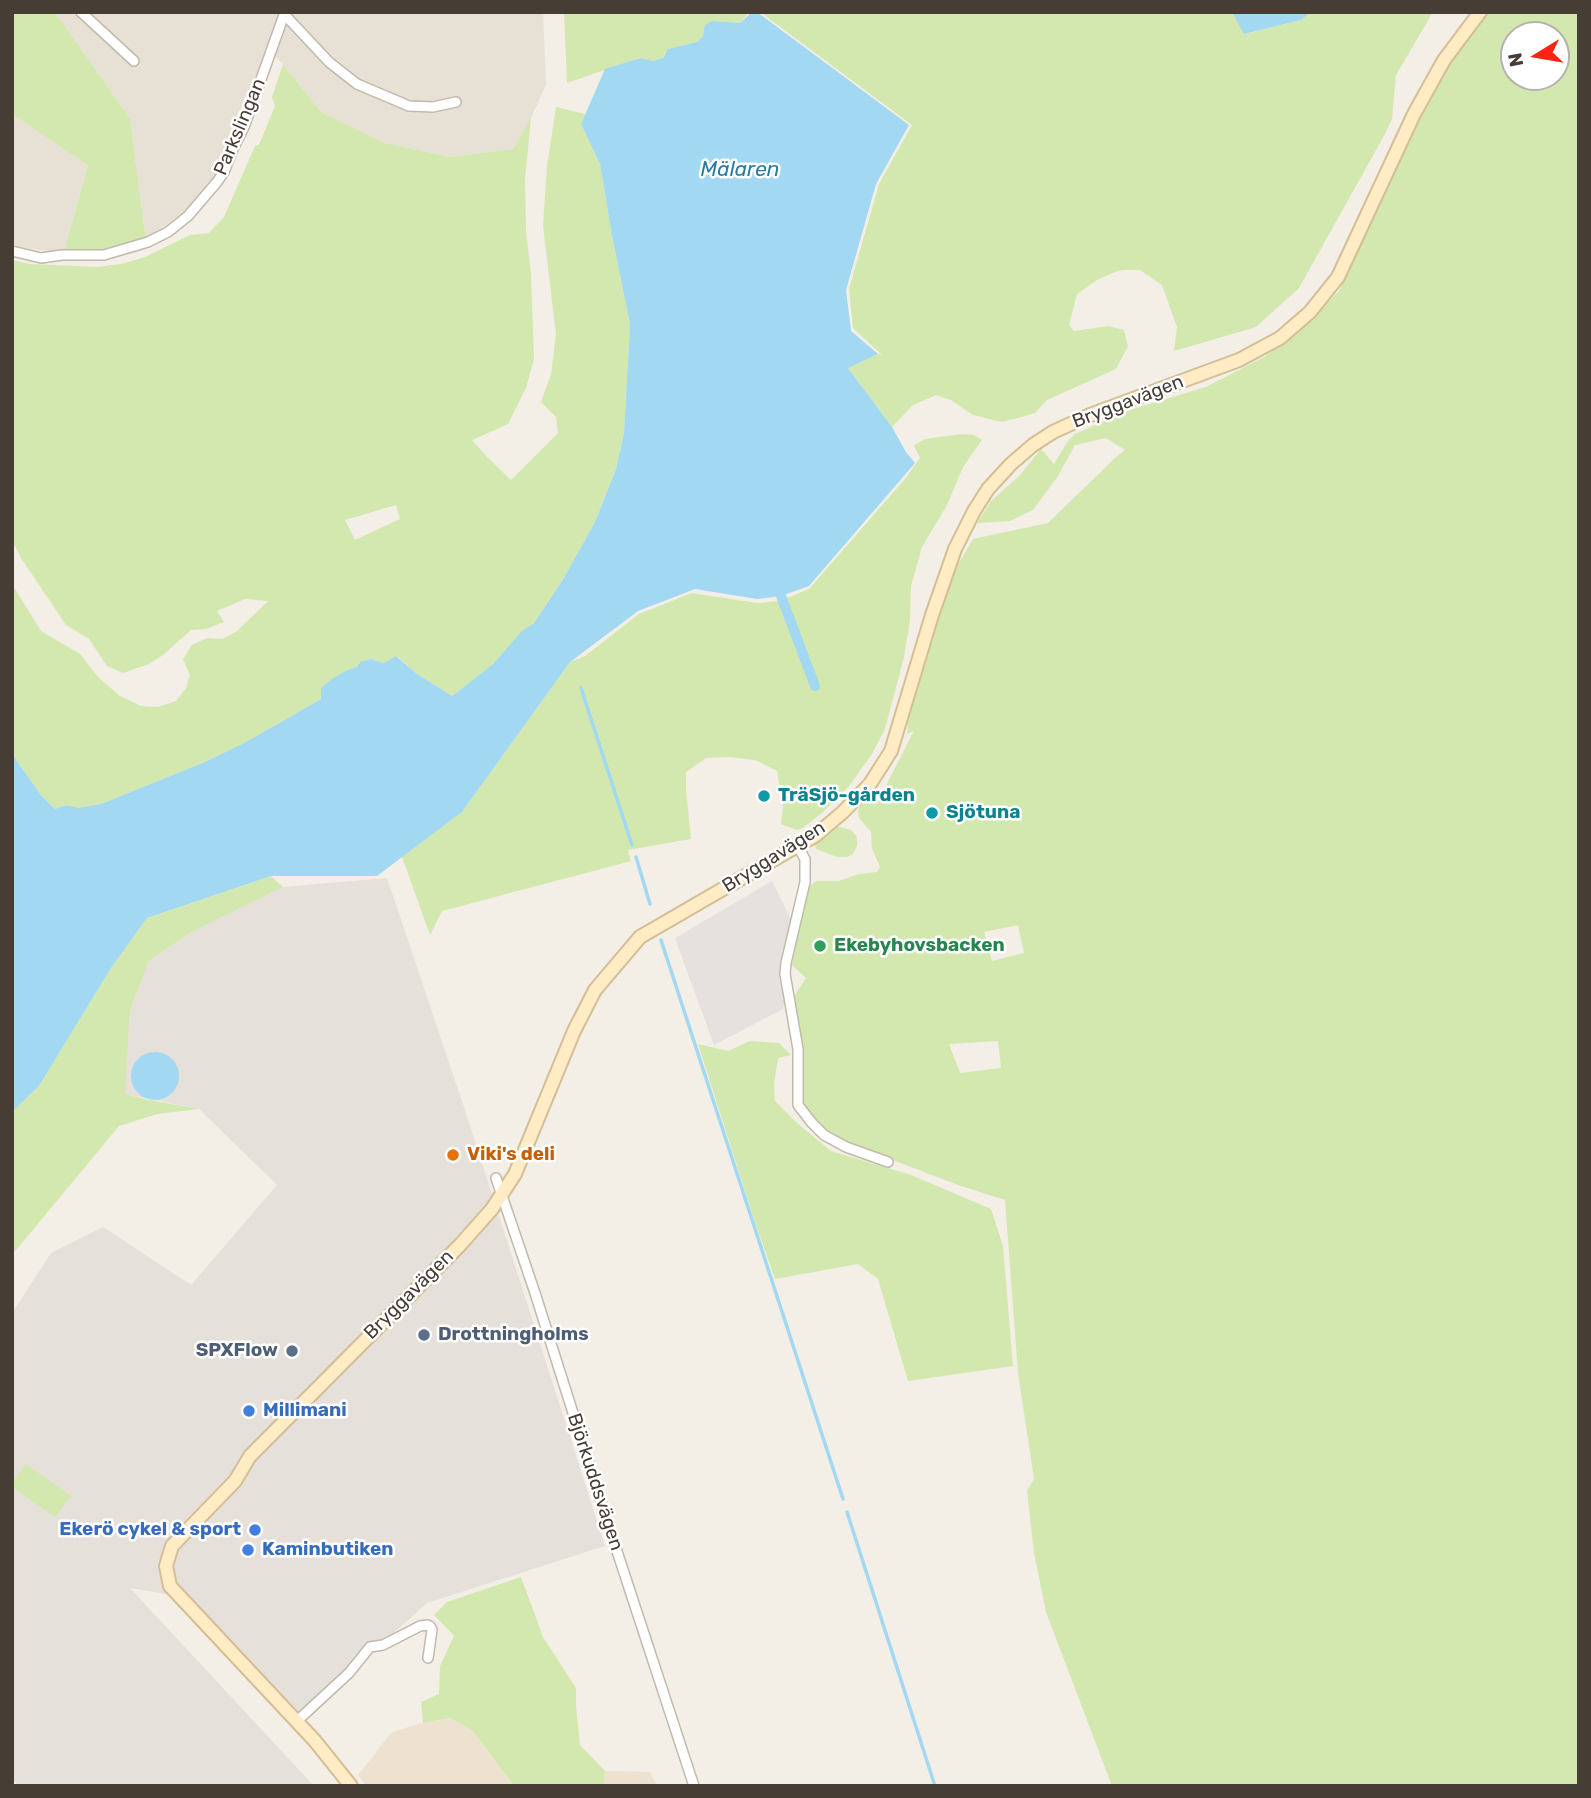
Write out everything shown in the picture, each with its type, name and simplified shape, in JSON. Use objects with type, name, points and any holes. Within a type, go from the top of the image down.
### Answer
[{"type":"main road","name":"Bryggavägen","points":[[351,1786],[316,1741],[170,1586],[166,1566],[172,1546],[235,1481],[250,1456],[460,1245],[492,1209],[515,1174],[574,1031],[595,990],[639,937],[817,835],[844,812],[870,784],[891,751],[955,549],[988,489],[1011,464],[1032,445],[1090,415],[1239,360],[1280,338],[1310,312],[1338,277],[1414,114],[1444,60],[1480,12]]},
{"type":"street","points":[[81,12],[134,61]]},
{"type":"street","points":[[285,13],[329,62],[357,84],[409,106],[433,107],[456,102]]},
{"type":"street","name":"Parkslingan","points":[[12,251],[41,258],[104,255],[148,242],[188,216],[224,172],[244,127],[285,13]]},
{"type":"street","points":[[797,845],[805,859],[805,882],[785,974],[799,1049],[798,1105],[824,1135],[846,1147],[888,1162]]},
{"type":"street","name":"Björkuddsvägen","points":[[496,1178],[694,1786]]},
{"type":"street","points":[[297,1721],[349,1673],[370,1647],[383,1645],[427,1625],[432,1630],[428,1658]]},
{"type":"shaded area","points":[[55,12],[543,12],[546,85],[513,149],[450,157],[385,143],[321,112],[283,64],[266,48],[237,134],[217,176],[190,207],[146,240],[130,119]]},
{"type":"shaded area","points":[[12,114],[88,164],[66,244],[66,253],[12,244]]},
{"type":"shaded area","points":[[387,878],[465,1110],[605,1546],[427,1603],[302,1715],[189,1598],[130,1588],[314,1786],[20,1786],[12,1780],[12,1313],[51,1253],[103,1227],[191,1285],[277,1185],[199,1109],[124,1094],[130,1011],[149,961],[190,933],[283,887]]},
{"type":"shaded area","points":[[772,881],[796,930],[783,1009],[714,1045],[675,938]]},
{"type":"shaded area","points":[[450,1718],[473,1731],[514,1786],[366,1786],[358,1775],[391,1733]]},
{"type":"shaded area","points":[[605,1771],[650,1772],[657,1786],[604,1786]]},
{"type":"green space","points":[[12,12],[55,12],[130,119],[146,240],[106,251],[66,253],[66,244],[88,165],[12,114]]},
{"type":"green space","points":[[564,12],[749,12],[740,23],[713,21],[697,42],[668,49],[663,58],[653,61],[639,58],[567,83]]},
{"type":"green space","points":[[760,12],[1232,12],[1245,34],[1301,20],[1311,12],[1433,12],[1396,75],[1392,119],[1385,134],[1299,288],[1256,327],[1174,351],[1177,327],[1162,285],[1140,270],[1115,272],[1077,294],[1069,325],[1074,331],[1108,326],[1124,330],[1128,346],[1116,369],[1047,400],[1035,413],[1018,418],[1002,422],[973,415],[951,400],[936,395],[913,405],[892,427],[848,368],[878,354],[882,355],[853,328],[849,289],[879,184],[912,125]]},
{"type":"green space","points":[[1485,12],[1579,12],[1579,1786],[1112,1786],[1046,1612],[1034,1553],[1027,1490],[1034,1479],[1018,1373],[1005,1200],[870,1154],[826,1133],[801,1104],[793,998],[806,978],[792,965],[810,886],[816,881],[839,881],[859,874],[877,872],[880,867],[872,849],[871,832],[859,818],[858,811],[860,805],[872,794],[878,801],[914,731],[907,734],[908,720],[942,592],[973,539],[1048,523],[1125,450],[1106,438],[1075,445],[1058,476],[1033,510],[1010,521],[977,523],[991,501],[1020,475],[1041,449],[1054,464],[1075,434],[1126,411],[1206,387],[1264,357],[1299,332],[1339,291],[1447,65]],"holes":[[[1018,925],[1024,953],[992,961],[984,932]],[[998,1041],[1001,1068],[960,1073],[949,1044]]]},
{"type":"green space","points":[[283,64],[321,112],[385,143],[450,157],[513,149],[531,118],[525,179],[534,359],[526,388],[508,424],[472,440],[511,480],[558,433],[556,417],[541,402],[551,374],[556,334],[543,226],[547,166],[556,107],[585,114],[581,124],[600,164],[630,324],[624,433],[616,469],[595,522],[562,581],[534,623],[522,632],[493,664],[452,696],[417,674],[397,656],[384,663],[370,659],[360,662],[357,667],[347,670],[321,688],[321,699],[205,762],[101,804],[78,808],[67,805],[55,809],[41,795],[12,754],[12,584],[41,631],[80,654],[98,677],[120,696],[141,706],[158,707],[176,701],[186,688],[190,675],[183,659],[192,645],[207,638],[223,639],[237,631],[268,601],[245,599],[217,611],[224,622],[206,629],[191,630],[149,664],[123,673],[107,666],[89,639],[66,625],[12,540],[12,260],[30,264],[99,267],[145,257],[190,235],[209,233],[224,217],[255,146],[259,145],[275,106],[272,97]],"holes":[[[396,505],[400,519],[355,540],[345,520]]]},
{"type":"green space","points":[[974,435],[982,440],[963,467],[947,505],[922,547],[911,586],[910,620],[904,657],[885,729],[872,754],[849,786],[824,811],[797,830],[781,824],[783,807],[777,771],[755,760],[706,758],[686,772],[691,839],[628,850],[631,861],[442,911],[430,935],[402,857],[462,812],[570,662],[585,656],[639,614],[692,593],[757,603],[780,601],[809,589],[905,479],[920,458],[914,445],[925,439]]},
{"type":"green space","points":[[834,828],[851,830],[857,837],[853,854],[837,857],[816,849],[814,843]]},
{"type":"green space","points":[[271,876],[283,887],[190,933],[149,961],[130,1011],[125,1094],[199,1109],[157,1114],[119,1126],[12,1255],[12,1112],[39,1086],[111,968],[147,918]]},
{"type":"green space","points":[[750,1041],[779,1043],[791,1055],[778,1058],[774,1084],[775,1101],[831,1151],[911,1175],[991,1209],[1003,1246],[1013,1366],[908,1381],[878,1279],[858,1264],[775,1279],[698,1044],[728,1051]]},
{"type":"green space","points":[[26,1464],[71,1496],[55,1517],[12,1487]]},
{"type":"green space","points":[[521,1577],[543,1637],[576,1688],[580,1745],[605,1771],[604,1786],[514,1786],[473,1731],[450,1718],[423,1723],[421,1702],[439,1694],[440,1666],[454,1636],[434,1615],[447,1602]]},
{"type":"water","name":"Mälaren","points":[[752,12],[757,12],[909,125],[876,184],[846,290],[851,331],[878,354],[848,368],[915,463],[809,586],[781,596],[757,599],[695,589],[638,611],[570,662],[462,812],[377,876],[271,876],[147,918],[111,968],[39,1086],[12,1112],[12,754],[41,795],[55,809],[67,805],[78,808],[101,804],[205,762],[246,742],[321,699],[321,688],[347,670],[357,667],[360,662],[370,659],[384,663],[396,656],[417,674],[452,696],[493,664],[522,631],[534,623],[562,581],[595,522],[616,469],[624,433],[630,324],[600,164],[581,124],[605,69],[640,58],[653,61],[663,58],[668,49],[697,42],[703,36],[705,25],[713,21],[740,23]]},
{"type":"water","points":[[1232,12],[1311,12],[1301,20],[1244,34]]},
{"type":"water","points":[[155,1052],[172,1059],[179,1076],[172,1093],[155,1100],[138,1093],[131,1076],[138,1059]]},
{"type":"waterway","points":[[781,596],[815,686]]},
{"type":"waterway","points":[[581,688],[632,845]]},
{"type":"waterway","points":[[636,857],[650,904]]},
{"type":"waterway","points":[[661,940],[843,1499]]},
{"type":"waterway","points":[[847,1512],[935,1786]]},
{"type":"place","name":"TräSjö-gården","points":[[764,796]]},
{"type":"place","name":"Sjötuna","points":[[932,813]]},
{"type":"place","name":"Ekebyhovsbacken","points":[[820,946]]},
{"type":"place","name":"Viki's deli","points":[[453,1155]]},
{"type":"place","name":"Drottningholms","points":[[424,1335]]},
{"type":"place","name":"SPXFlow","points":[[292,1351]]},
{"type":"place","name":"Millimani","points":[[249,1411]]},
{"type":"place","name":"Ekerö cykel & sport","points":[[255,1530]]},
{"type":"place","name":"Kaminbutiken","points":[[248,1550]]}]
